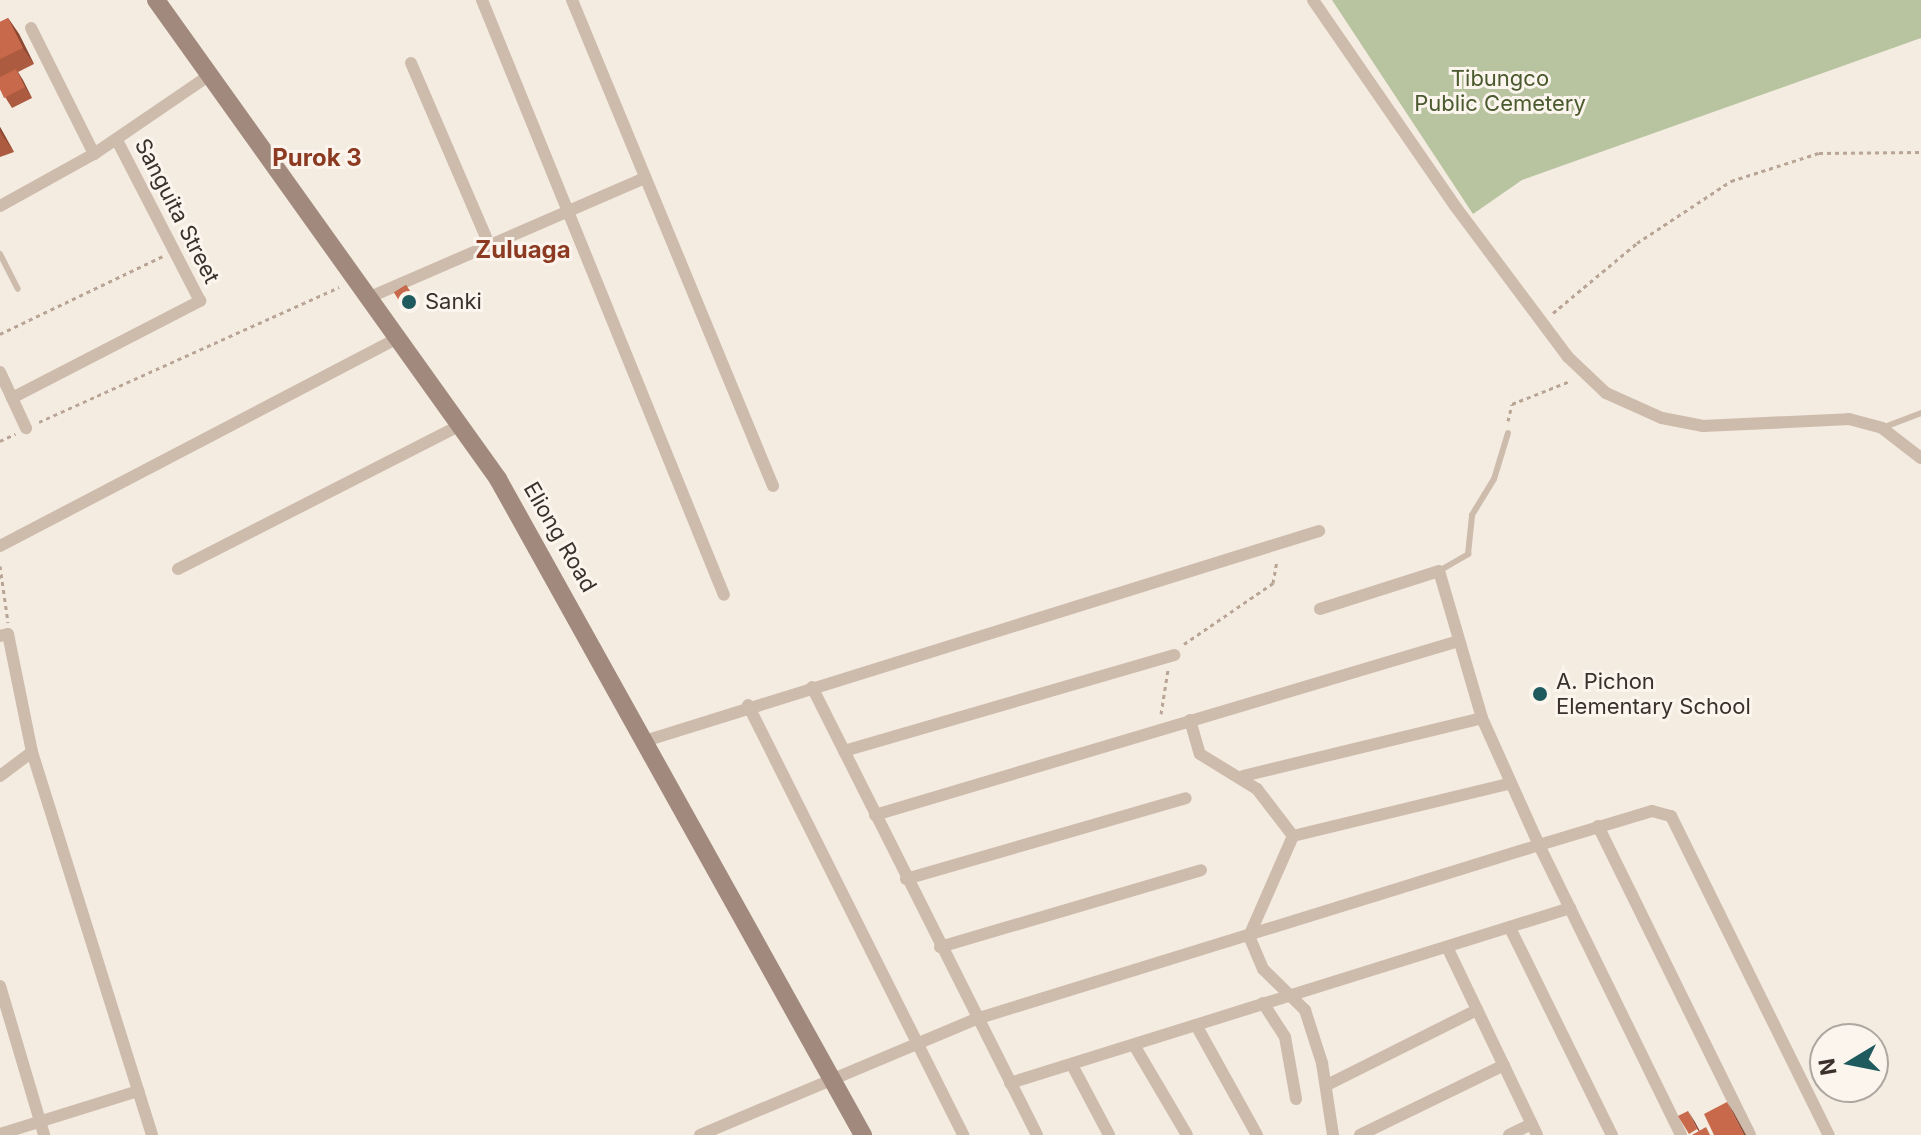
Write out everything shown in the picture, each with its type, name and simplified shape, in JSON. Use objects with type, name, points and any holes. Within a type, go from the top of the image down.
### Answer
[{"type":"main road","name":"Eliong Road","points":[[156,0],[461,425],[648,740],[863,1135]]},
{"type":"street","points":[[482,0],[724,595]]},
{"type":"street","points":[[572,0],[773,486]]},
{"type":"street","points":[[1313,0],[1582,373],[1662,418],[1703,426],[1821,418],[1882,428],[1921,458]]},
{"type":"street","points":[[31,28],[94,154]]},
{"type":"street","points":[[411,63],[488,242]]},
{"type":"street","points":[[0,206],[117,140],[210,75]]},
{"type":"street","name":"Sanguita Street","points":[[12,398],[200,301],[177,249],[117,140]]},
{"type":"street","points":[[370,297],[488,242],[645,178]]},
{"type":"street","points":[[0,546],[399,337]]},
{"type":"street","points":[[0,372],[26,428]]},
{"type":"street","points":[[178,569],[461,425]]},
{"type":"street","points":[[648,740],[748,705],[1319,531]]},
{"type":"street","points":[[1320,609],[1439,571],[1482,718],[1508,784],[1681,1135]]},
{"type":"street","points":[[4,635],[32,752],[152,1135]]},
{"type":"street","points":[[875,815],[1459,641]]},
{"type":"street","points":[[844,751],[1174,655]]},
{"type":"street","points":[[812,687],[976,1019],[1037,1135]]},
{"type":"street","points":[[748,705],[914,1044],[963,1135]]},
{"type":"street","points":[[1243,776],[1482,718]]},
{"type":"street","points":[[1190,720],[1200,754],[1243,776],[1293,836]]},
{"type":"street","points":[[0,776],[32,752]]},
{"type":"street","points":[[1293,836],[1508,784]]},
{"type":"street","points":[[906,879],[1186,798]]},
{"type":"street","points":[[700,1135],[976,1019],[1652,811],[1671,816],[1829,1135]]},
{"type":"street","points":[[1598,826],[1750,1135]]},
{"type":"street","points":[[1293,836],[1249,936],[1263,969],[1293,995],[1314,1033],[1327,1085],[1333,1135]]},
{"type":"street","points":[[940,947],[1201,870]]},
{"type":"street","points":[[1010,1083],[1263,1003],[1448,949],[1570,908]]},
{"type":"street","points":[[1510,928],[1612,1135]]},
{"type":"street","points":[[1448,949],[1534,1130],[1509,1135]]},
{"type":"street","points":[[0,986],[44,1135]]},
{"type":"street","points":[[1263,1003],[1285,1037],[1296,1099]]},
{"type":"street","points":[[1327,1085],[1477,1010]]},
{"type":"street","points":[[1196,1025],[1257,1135]]},
{"type":"street","points":[[1134,1045],[1187,1135]]},
{"type":"street","points":[[1072,1065],[1109,1135]]},
{"type":"street","points":[[1360,1135],[1504,1065]]},
{"type":"street","points":[[0,1134],[138,1091]]},
{"type":"lane","points":[[0,254],[18,289]]},
{"type":"lane","points":[[1882,428],[1921,413]]},
{"type":"lane","points":[[1439,571],[1468,554],[1472,515],[1494,479],[1508,433]]},
{"type":"path","points":[[1544,321],[1637,243],[1731,181],[1819,153],[1921,152]]},
{"type":"path","points":[[0,334],[177,249]]},
{"type":"path","points":[[0,441],[357,279]]},
{"type":"path","points":[[1508,433],[1512,404],[1582,373]]},
{"type":"path","points":[[1160,730],[1174,655],[1273,583],[1272,546]]},
{"type":"path","points":[[0,566],[4,635]]},
{"type":"green space","name":"Tibungco Public Cemetery","points":[[1332,0],[1921,0],[1921,38],[1522,180],[1473,214]]},
{"type":"building","points":[[8,18],[23,48],[0,59],[0,22]]},
{"type":"building","points":[[16,69],[25,87],[4,98],[0,77]]},
{"type":"building","points":[[406,285],[415,300],[403,307],[394,292]]},
{"type":"building","points":[[1727,1102],[1744,1135],[1714,1135],[1704,1114]]},
{"type":"building","points":[[1688,1111],[1697,1129],[1689,1134],[1678,1116]]},
{"type":"building","points":[[1706,1127],[1710,1135],[1692,1135]]},
{"type":"place","name":"Sanki","points":[[409,302]]},
{"type":"place","name":"A. Pichon Elementary School","points":[[1540,694]]},
{"type":"district","name":"Purok 3","points":[[317,158]]},
{"type":"district","name":"Zuluaga","points":[[523,250]]}]
